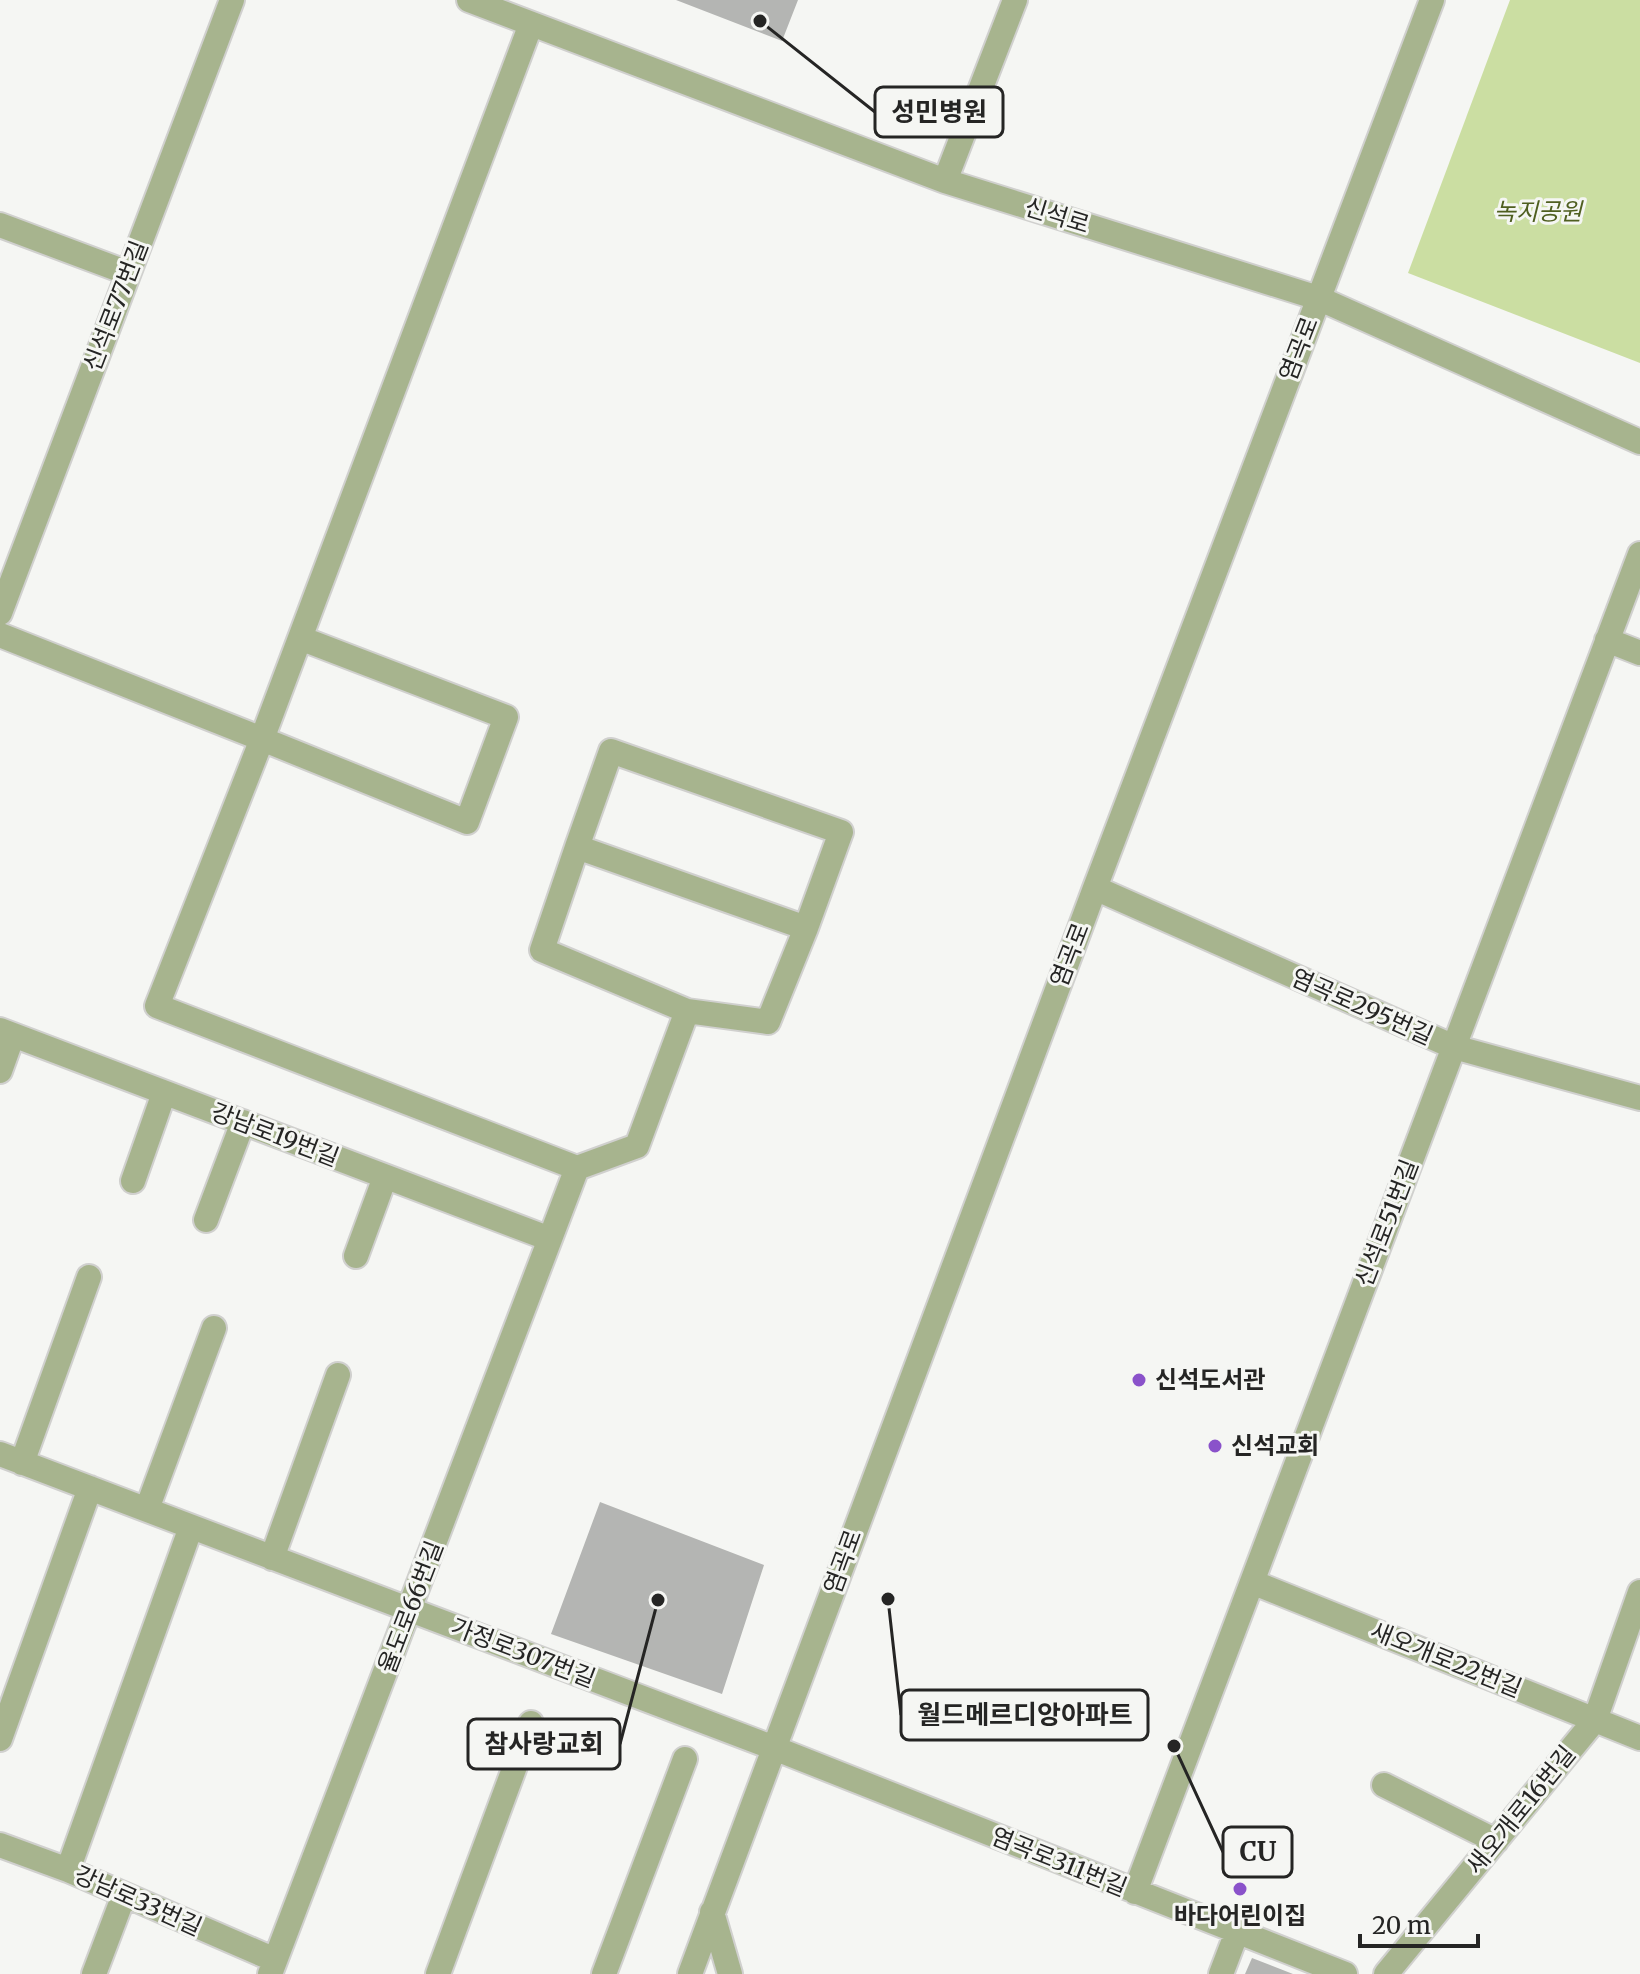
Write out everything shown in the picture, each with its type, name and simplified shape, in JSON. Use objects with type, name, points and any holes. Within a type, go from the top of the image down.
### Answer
[{"type":"street","name":"신석로77번길","points":[[0,613],[232,0]]},
{"type":"street","name":"신석로","points":[[469,0],[945,181],[1318,298],[1640,442]]},
{"type":"street","points":[[945,181],[1015,0]]},
{"type":"street","name":"염곡로","points":[[690,1974],[1095,888],[1432,0]]},
{"type":"street","points":[[531,24],[262,739],[157,1006],[577,1168],[637,1146],[687,1011]]},
{"type":"street","points":[[0,225],[128,273]]},
{"type":"street","name":"신석로51번길","points":[[1135,1892],[1640,554]]},
{"type":"street","points":[[0,635],[467,822],[506,717],[300,638]]},
{"type":"street","points":[[1607,640],[1640,653]]},
{"type":"street","points":[[611,751],[841,832],[806,928],[768,1022],[687,1011],[542,950],[611,751]]},
{"type":"street","points":[[577,847],[806,928]]},
{"type":"street","name":"염곡로295번길","points":[[1095,888],[1454,1047],[1640,1098]]},
{"type":"street","points":[[0,1071],[7,1032]]},
{"type":"street","name":"강남로19번길","points":[[7,1032],[550,1239]]},
{"type":"street","points":[[133,1181],[164,1093]]},
{"type":"street","points":[[206,1220],[243,1122]]},
{"type":"street","name":"율도로66번길","points":[[272,1967],[577,1168]]},
{"type":"street","points":[[356,1256],[385,1177]]},
{"type":"street","name":"가정로307번길","points":[[89,1277],[11,1459],[774,1748]]},
{"type":"street","points":[[147,1509],[214,1328]]},
{"type":"street","points":[[272,1558],[338,1375]]},
{"type":"street","points":[[0,1739],[90,1488]]},
{"type":"street","points":[[68,1870],[191,1527]]},
{"type":"street","name":"새오개로22번길","points":[[1252,1582],[1640,1738]]},
{"type":"street","name":"새오개로16번길","points":[[1386,1974],[1595,1720],[1640,1592]]},
{"type":"street","points":[[438,1974],[531,1723]]},
{"type":"street","name":"염곡로311번길","points":[[774,1748],[1345,1974]]},
{"type":"street","points":[[604,1974],[685,1759]]},
{"type":"street","points":[[1384,1785],[1496,1841]]},
{"type":"street","name":"강남로33번길","points":[[0,1845],[124,1895],[272,1967]]},
{"type":"street","points":[[94,1974],[124,1895]]},
{"type":"street","points":[[712,1912],[730,1974]]},
{"type":"street","points":[[1221,1974],[1237,1932]]},
{"type":"green space","name":"녹지공원","points":[[1510,0],[1640,0],[1640,363],[1408,273]]},
{"type":"building","points":[[676,0],[798,0],[782,41]]},
{"type":"building","points":[[600,1502],[764,1565],[722,1694],[551,1634]]},
{"type":"building","points":[[1252,1958],[1293,1974],[1245,1974]]},
{"type":"place","name":"성민병원","points":[[760,21]]},
{"type":"place","name":"신석도서관","points":[[1139,1380]]},
{"type":"place","name":"신석교회","points":[[1215,1446]]},
{"type":"place","name":"월드메르디앙아파트","points":[[888,1599]]},
{"type":"place","name":"참사랑교회","points":[[658,1600]]},
{"type":"place","name":"CU","points":[[1174,1746]]},
{"type":"place","name":"바다어린이집","points":[[1240,1889]]}]
